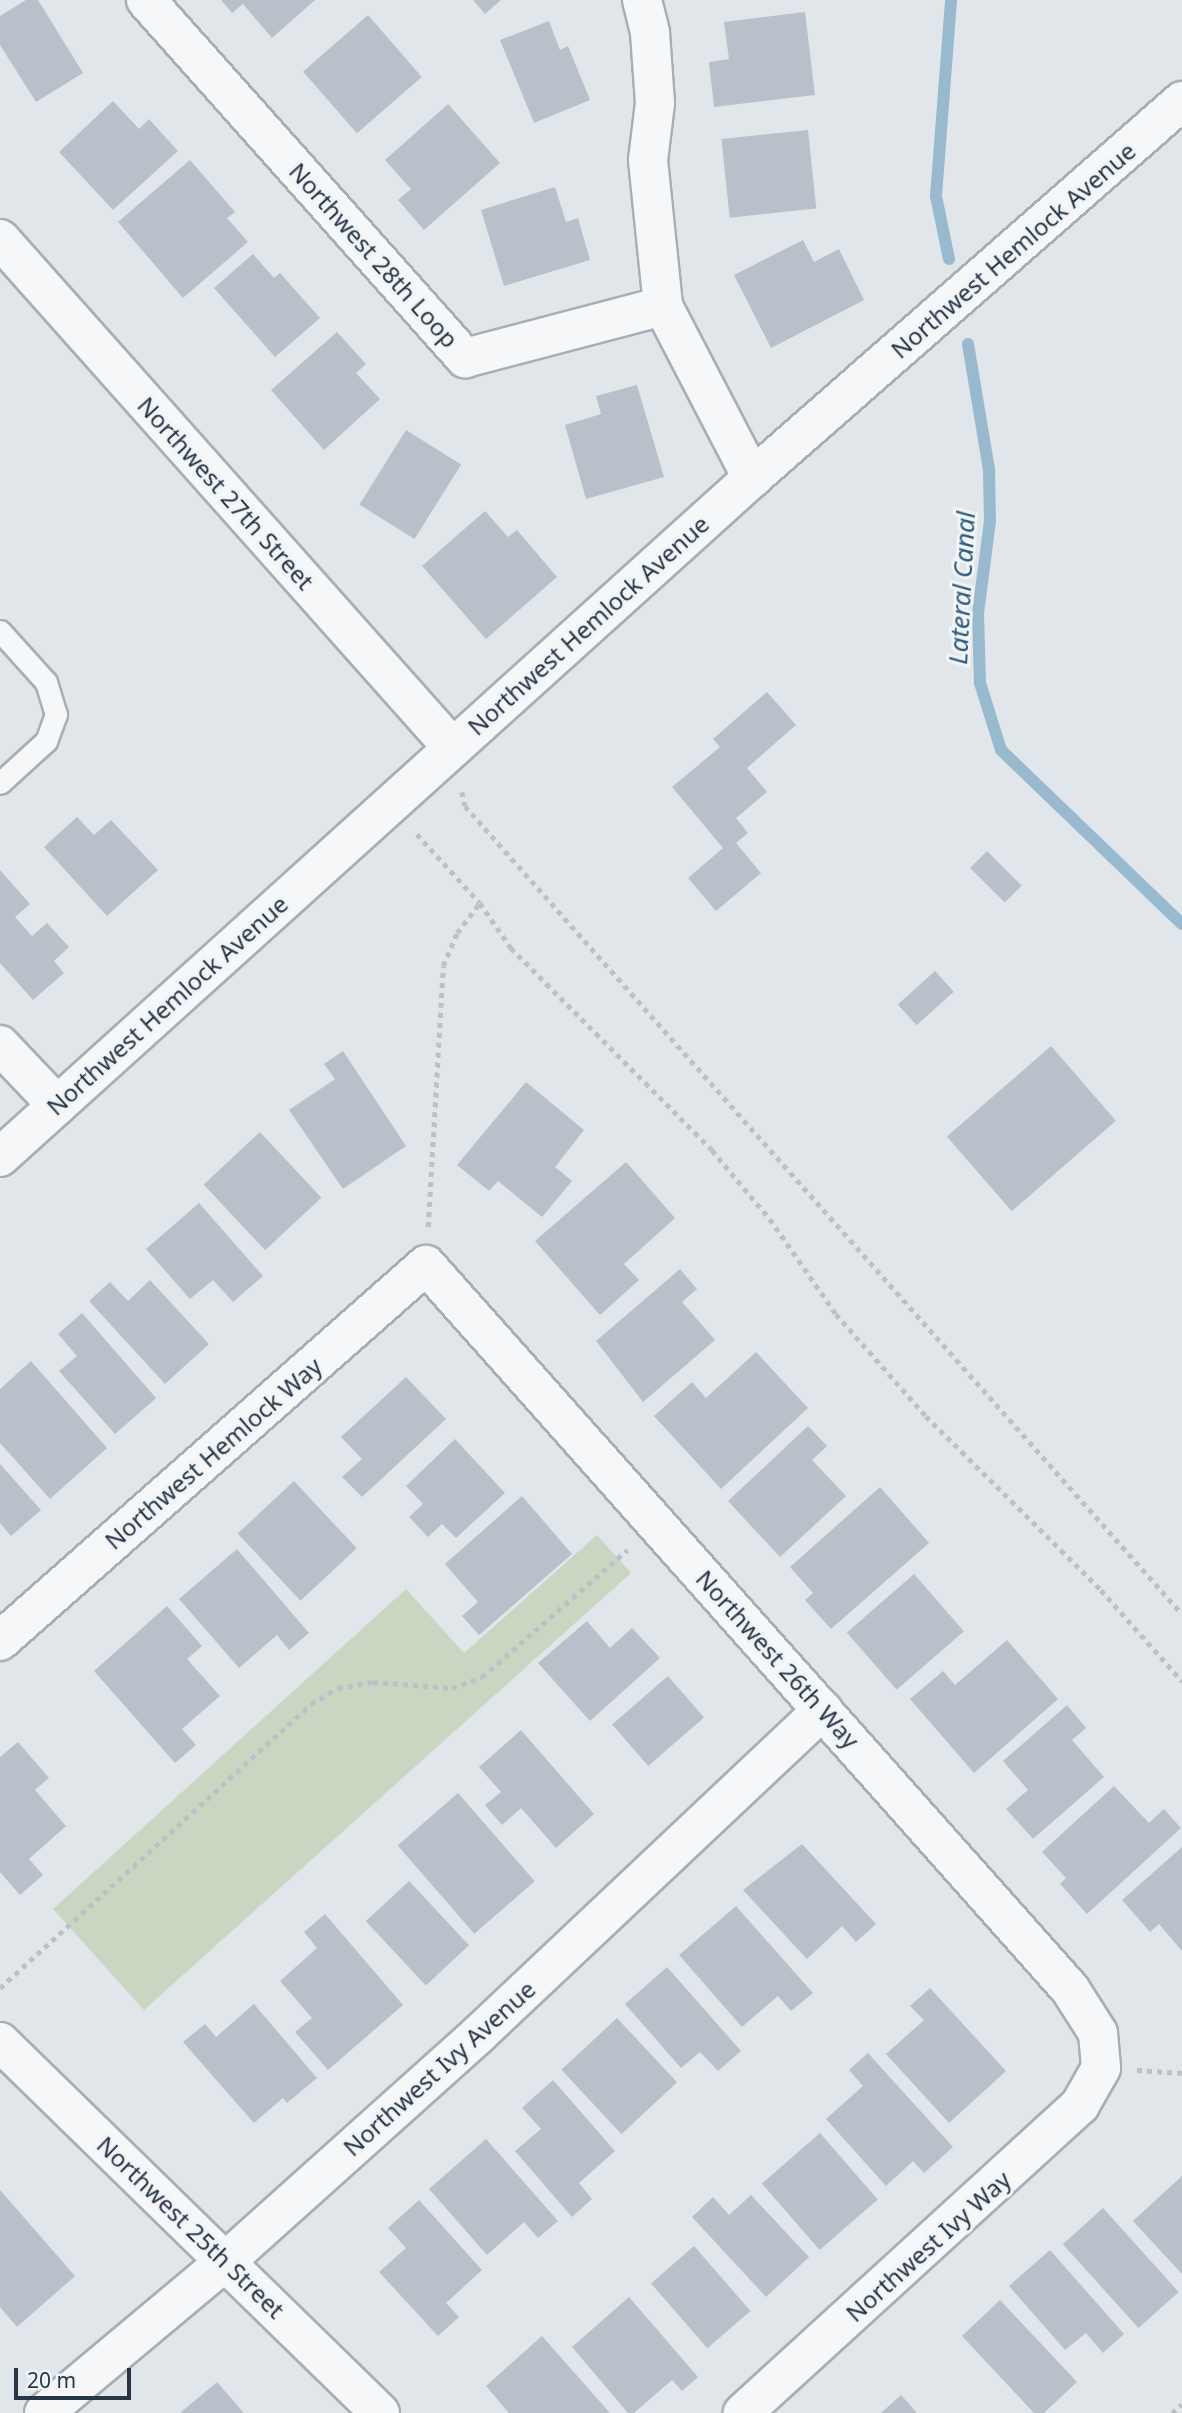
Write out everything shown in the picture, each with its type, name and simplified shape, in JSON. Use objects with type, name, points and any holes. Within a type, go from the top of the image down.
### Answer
[{"type":"street","name":"Northwest 28th Loop","points":[[146,0],[465,358],[663,306]]},
{"type":"street","points":[[642,0],[652,61],[655,103],[648,160],[663,306],[752,478]]},
{"type":"street","name":"Northwest Hemlock Avenue","points":[[0,1157],[752,478],[1182,101]]},
{"type":"street","name":"Northwest 27th Street","points":[[0,239],[452,747]]},
{"type":"street","points":[[0,1045],[57,1105]]},
{"type":"street","name":"Northwest 26th Way","points":[[426,1265],[1070,1989],[1098,2033],[1101,2068]]},
{"type":"street","name":"Northwest Hemlock Way","points":[[0,1641],[426,1265]]},
{"type":"street","name":"Northwest Ivy Avenue","points":[[44,2413],[226,2261],[480,2034],[823,1710]]},
{"type":"street","name":"Northwest 25th Street","points":[[0,2042],[380,2413]]},
{"type":"street","name":"Northwest Ivy Way","points":[[743,2413],[1051,2135],[1080,2105],[1101,2068]]},
{"type":"lane","points":[[0,631],[46,682],[56,714],[46,741],[0,783]]},
{"type":"path","points":[[452,747],[465,806],[1182,1614]]},
{"type":"path","points":[[389,803],[480,903],[511,948],[712,1150],[771,1219],[836,1314],[926,1416],[1101,1590],[1182,1681]]},
{"type":"path","points":[[426,1265],[443,966],[457,933],[480,903]]},
{"type":"path","points":[[0,1987],[311,1704],[338,1688],[361,1684],[452,1688],[482,1677],[656,1523]]},
{"type":"path","points":[[1172,2413],[1182,2404]]},
{"type":"green space","points":[[597,1535],[631,1573],[144,2010],[53,1909],[406,1589],[464,1653]]},
{"type":"building","points":[[26,0],[38,0],[83,73],[36,102],[0,45],[0,16]]},
{"type":"building","points":[[221,0],[315,0],[272,38],[243,4],[232,13]]},
{"type":"building","points":[[473,0],[501,0],[485,14]]},
{"type":"building","points":[[805,12],[815,95],[714,107],[709,62],[729,59],[724,22]]},
{"type":"building","points":[[368,15],[422,77],[357,133],[303,71]]},
{"type":"building","points":[[549,21],[560,50],[568,46],[590,100],[534,123],[500,40]]},
{"type":"building","points":[[113,101],[139,129],[149,119],[178,151],[113,210],[59,152]]},
{"type":"building","points":[[448,104],[500,163],[424,230],[398,200],[411,189],[385,160]]},
{"type":"building","points":[[808,130],[816,209],[730,218],[721,139]]},
{"type":"building","points":[[190,160],[235,212],[227,218],[248,242],[183,298],[118,222]]},
{"type":"building","points":[[555,187],[566,222],[578,218],[590,260],[504,286],[481,210]]},
{"type":"building","points":[[803,240],[814,262],[839,249],[864,300],[771,348],[734,275]]},
{"type":"building","points":[[253,254],[274,278],[280,273],[320,318],[275,357],[214,288]]},
{"type":"building","points":[[337,332],[366,364],[356,373],[380,399],[324,450],[271,390]]},
{"type":"building","points":[[637,385],[664,477],[586,499],[565,425],[601,414],[596,396]]},
{"type":"building","points":[[406,430],[461,464],[414,539],[359,505]]},
{"type":"building","points":[[485,511],[508,537],[517,530],[557,577],[486,639],[422,566]]},
{"type":"building","points":[[767,692],[796,725],[747,768],[767,792],[736,818],[748,833],[736,843],[761,873],[716,911],[688,878],[723,848],[672,787],[720,747],[713,739]]},
{"type":"building","points":[[77,817],[94,835],[111,820],[158,870],[107,916],[44,847]]},
{"type":"building","points":[[987,851],[1022,886],[1005,903],[970,868]]},
{"type":"building","points":[[0,870],[30,904],[15,917],[32,936],[47,923],[69,947],[54,961],[64,973],[33,1000],[0,963]]},
{"type":"building","points":[[935,971],[954,992],[917,1025],[898,1004]]},
{"type":"building","points":[[1051,1046],[1116,1121],[1012,1211],[947,1137]]},
{"type":"building","points":[[343,1051],[406,1146],[343,1189],[289,1110],[335,1079],[324,1064]]},
{"type":"building","points":[[526,1082],[584,1130],[555,1167],[572,1181],[542,1217],[498,1181],[489,1191],[457,1165]]},
{"type":"building","points":[[260,1132],[321,1198],[265,1250],[204,1185]]},
{"type":"building","points":[[626,1162],[675,1218],[624,1264],[639,1280],[600,1315],[535,1241]]},
{"type":"building","points":[[199,1203],[263,1276],[233,1302],[213,1280],[190,1299],[146,1249]]},
{"type":"building","points":[[680,1269],[697,1289],[682,1302],[715,1340],[643,1402],[596,1341]]},
{"type":"building","points":[[150,1280],[209,1344],[165,1384],[89,1301],[110,1282],[128,1301]]},
{"type":"building","points":[[82,1313],[156,1398],[115,1434],[59,1371],[77,1356],[58,1334]]},
{"type":"building","points":[[756,1352],[808,1408],[721,1489],[654,1416],[692,1382],[706,1398]]},
{"type":"building","points":[[31,1361],[107,1448],[50,1499],[0,1443],[0,1389]]},
{"type":"building","points":[[406,1377],[446,1419],[362,1497],[342,1477],[362,1459],[341,1437]]},
{"type":"building","points":[[808,1426],[827,1446],[812,1460],[846,1496],[780,1557],[728,1501]]},
{"type":"building","points":[[455,1439],[505,1493],[456,1538],[442,1524],[428,1537],[409,1517],[423,1504],[406,1486]]},
{"type":"building","points":[[0,1464],[41,1510],[11,1536],[0,1523]]},
{"type":"building","points":[[294,1481],[357,1548],[300,1601],[238,1534]]},
{"type":"building","points":[[880,1487],[929,1543],[831,1629],[805,1600],[813,1593],[790,1567]]},
{"type":"building","points":[[522,1496],[572,1554],[479,1635],[462,1616],[478,1602],[445,1564]]},
{"type":"building","points":[[237,1549],[309,1633],[289,1650],[277,1635],[239,1668],[179,1599]]},
{"type":"building","points":[[914,1574],[964,1631],[897,1690],[847,1632]]},
{"type":"building","points":[[167,1606],[202,1646],[187,1659],[220,1696],[182,1729],[196,1745],[175,1763],[94,1671]]},
{"type":"building","points":[[587,1621],[610,1648],[632,1628],[660,1658],[590,1721],[538,1663]]},
{"type":"building","points":[[1007,1640],[1058,1699],[974,1773],[910,1699],[943,1671],[955,1685]]},
{"type":"building","points":[[668,1676],[704,1718],[648,1766],[612,1725]]},
{"type":"building","points":[[1067,1705],[1086,1728],[1072,1740],[1104,1777],[1033,1839],[1006,1809],[1028,1790],[1003,1761]]},
{"type":"building","points":[[521,1730],[594,1814],[556,1848],[521,1808],[502,1825],[485,1805],[501,1792],[479,1767]]},
{"type":"building","points":[[18,1742],[49,1778],[35,1790],[66,1826],[29,1859],[43,1875],[20,1895],[0,1872],[0,1757]]},
{"type":"building","points":[[1114,1786],[1149,1823],[1164,1809],[1181,1828],[1087,1914],[1060,1884],[1066,1878],[1042,1852]]},
{"type":"building","points":[[458,1793],[535,1881],[474,1934],[398,1845]]},
{"type":"building","points":[[802,1844],[876,1924],[856,1942],[842,1926],[807,1959],[743,1890]]},
{"type":"building","points":[[1182,1847],[1182,1951],[1159,1924],[1150,1932],[1122,1900]]},
{"type":"building","points":[[409,1881],[469,1945],[426,1986],[366,1921]]},
{"type":"building","points":[[736,1906],[813,1993],[791,2011],[778,1996],[742,2027],[679,1955]]},
{"type":"building","points":[[325,1914],[403,2005],[328,2070],[295,2032],[312,2018],[280,1981],[317,1948],[304,1932]]},
{"type":"building","points":[[667,1967],[741,2051],[718,2071],[700,2052],[681,2068],[625,2004]]},
{"type":"building","points":[[930,1988],[1006,2071],[949,2123],[886,2054],[924,2020],[910,2006]]},
{"type":"building","points":[[254,2004],[317,2078],[287,2103],[283,2098],[254,2123],[183,2042],[205,2024],[216,2037]]},
{"type":"building","points":[[617,2018],[677,2082],[621,2134],[561,2070]]},
{"type":"building","points":[[868,2053],[953,2147],[924,2173],[913,2161],[886,2186],[826,2119],[863,2086],[849,2070]]},
{"type":"building","points":[[553,2080],[615,2151],[579,2183],[592,2199],[572,2217],[515,2151],[541,2129],[522,2108]]},
{"type":"building","points":[[820,2133],[878,2199],[820,2250],[762,2184]]},
{"type":"building","points":[[486,2139],[558,2221],[538,2238],[524,2222],[487,2255],[429,2189]]},
{"type":"building","points":[[1182,2176],[1182,2274],[1133,2221]]},
{"type":"building","points":[[0,2190],[75,2276],[17,2327],[0,2307]]},
{"type":"building","points":[[751,2195],[809,2257],[766,2297],[692,2217],[713,2197],[729,2215]]},
{"type":"building","points":[[419,2200],[482,2270],[446,2303],[459,2317],[438,2336],[379,2272],[406,2248],[388,2228]]},
{"type":"building","points":[[1103,2208],[1179,2292],[1138,2328],[1063,2244]]},
{"type":"building","points":[[694,2246],[750,2311],[707,2348],[651,2283]]},
{"type":"building","points":[[1050,2250],[1124,2334],[1103,2353],[1086,2333],[1065,2350],[1009,2286]]},
{"type":"building","points":[[629,2297],[698,2377],[682,2391],[672,2380],[634,2413],[628,2413],[572,2347]]},
{"type":"building","points":[[1000,2300],[1077,2382],[1044,2413],[1034,2413],[962,2336]]},
{"type":"building","points":[[542,2336],[610,2413],[509,2413],[486,2386]]},
{"type":"building","points":[[217,2382],[244,2413],[180,2413]]},
{"type":"building","points":[[901,2395],[917,2413],[881,2413]]},
{"type":"waterway","name":"Lateral Canal","points":[[949,259],[936,196],[951,0]]},
{"type":"waterway","name":"Lateral Canal","points":[[968,344],[989,469],[990,521],[978,613],[980,683],[1001,750],[1182,924]]}]
